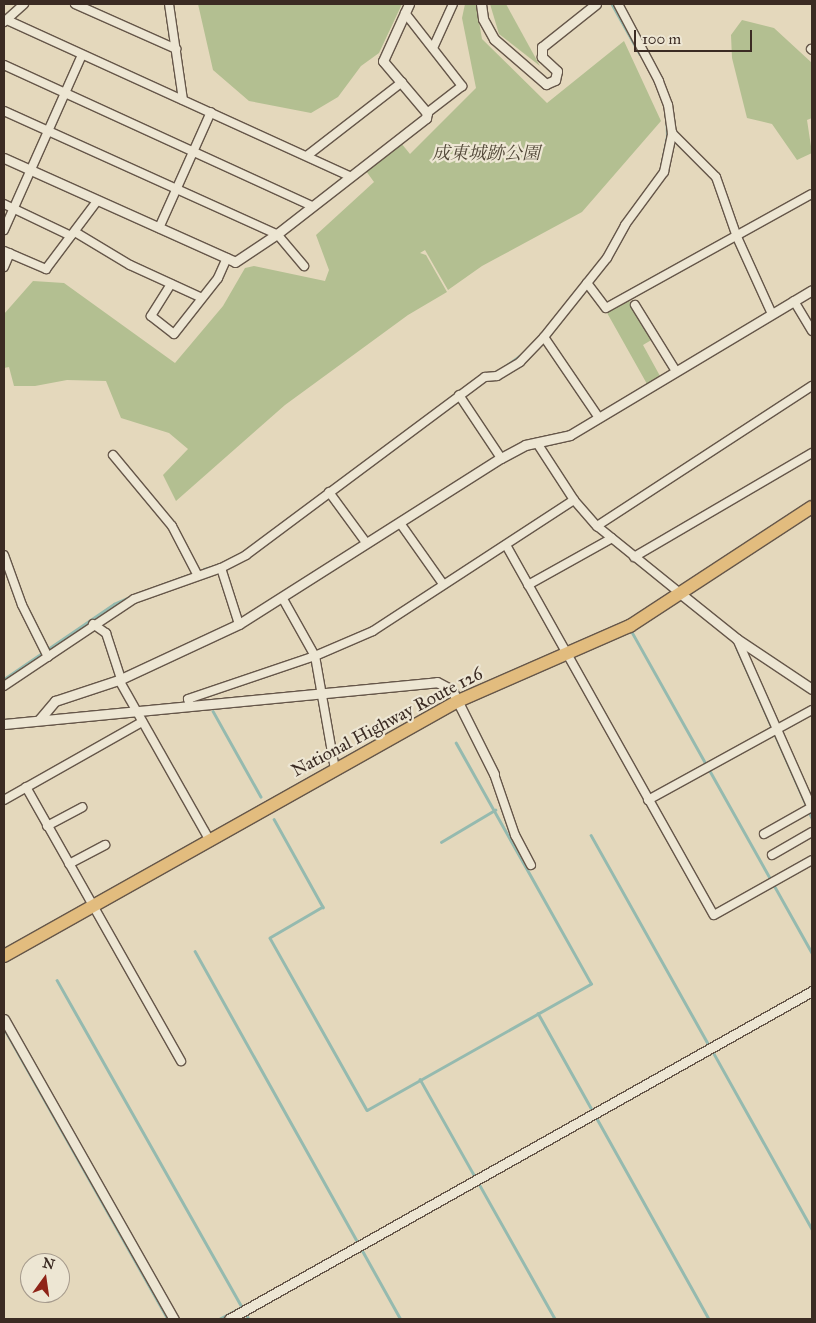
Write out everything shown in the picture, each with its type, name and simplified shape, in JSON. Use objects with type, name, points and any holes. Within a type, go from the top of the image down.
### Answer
[{"type":"highway","name":"National Highway Route 126","points":[[4,956],[458,701],[630,626],[812,507]]},
{"type":"street","points":[[24,4],[5,21],[308,155],[350,176]]},
{"type":"street","points":[[75,4],[176,49]]},
{"type":"street","points":[[169,4],[183,100]]},
{"type":"street","points":[[409,4],[383,61],[427,113]]},
{"type":"street","points":[[433,48],[453,4]]},
{"type":"street","points":[[481,4],[483,19],[494,40],[546,84],[555,80],[557,71],[542,57],[542,47],[596,4]]},
{"type":"street","points":[[4,686],[46,654],[134,599],[198,576],[246,555],[491,376],[520,362],[544,337],[587,283],[664,172],[672,133],[668,105],[659,81],[618,4]]},
{"type":"street","points":[[4,158],[235,262],[276,234],[426,118],[427,113],[462,86],[405,13]]},
{"type":"street","points":[[4,230],[82,55]]},
{"type":"street","points":[[4,65],[312,206]]},
{"type":"street","points":[[308,155],[402,82]]},
{"type":"street","points":[[4,111],[276,234],[304,266]]},
{"type":"street","points":[[159,228],[211,112]]},
{"type":"street","points":[[672,133],[716,177],[737,237],[772,314]]},
{"type":"street","points":[[587,283],[606,308],[812,194]]},
{"type":"street","points":[[4,267],[7,252],[46,269],[97,200]]},
{"type":"street","points":[[4,204],[73,234],[130,265],[202,298]]},
{"type":"street","points":[[172,284],[151,316],[174,334],[218,278],[227,258]]},
{"type":"street","points":[[38,720],[55,701],[120,679],[239,624],[283,598],[501,458],[537,443],[570,435],[812,290]]},
{"type":"street","points":[[794,301],[812,331]]},
{"type":"street","points":[[635,305],[676,371]]},
{"type":"street","points":[[544,337],[599,418]]},
{"type":"street","points":[[598,526],[812,386]]},
{"type":"street","points":[[461,398],[501,458]]},
{"type":"street","points":[[537,443],[574,500],[598,526],[737,639],[812,689]]},
{"type":"street","points":[[634,557],[812,453]]},
{"type":"street","points":[[113,455],[172,526],[198,576]]},
{"type":"street","points":[[330,495],[367,544]]},
{"type":"street","points":[[190,706],[188,699],[315,656],[373,631],[574,500]]},
{"type":"street","points":[[400,523],[443,584]]},
{"type":"street","points":[[528,585],[612,538]]},
{"type":"street","points":[[506,545],[714,915],[812,860]]},
{"type":"street","points":[[4,555],[22,605],[46,654]]},
{"type":"street","points":[[223,566],[239,624]]},
{"type":"street","points":[[283,598],[315,656],[335,769]]},
{"type":"street","points":[[93,624],[106,633],[120,679],[142,722],[209,840]]},
{"type":"street","points":[[737,639],[812,808],[764,834]]},
{"type":"street","points":[[4,724],[438,682],[449,687],[458,701],[494,774],[515,835],[531,865]]},
{"type":"street","points":[[648,800],[812,710]]},
{"type":"street","points":[[4,800],[142,722]]},
{"type":"street","points":[[26,787],[180,1061]]},
{"type":"street","points":[[47,826],[82,807]]},
{"type":"street","points":[[772,855],[812,832]]},
{"type":"street","points":[[69,864],[105,845]]},
{"type":"street","points":[[229,1319],[812,991]]},
{"type":"street","points":[[4,1019],[174,1319]]},
{"type":"green space","points":[[198,4],[402,4],[379,53],[361,66],[338,97],[311,113],[249,101],[213,70]]},
{"type":"green space","name":"成東城跡公園","points":[[465,4],[476,4],[482,39],[547,103],[624,41],[661,121],[582,212],[482,266],[448,290],[425,250],[420,253],[426,255],[447,292],[408,315],[285,405],[176,501],[163,475],[188,449],[169,433],[121,418],[106,381],[67,380],[35,386],[14,386],[9,367],[4,368],[4,314],[33,281],[64,283],[175,363],[223,306],[245,268],[254,266],[325,281],[329,270],[316,235],[374,182],[366,171],[401,143],[410,154],[476,88],[462,18]]},
{"type":"green space","points":[[490,4],[506,4],[540,66],[499,34]]},
{"type":"green space","points":[[742,20],[774,28],[812,63],[812,118],[807,120],[812,153],[797,160],[772,124],[747,118],[732,58],[731,35]]},
{"type":"green space","points":[[628,299],[653,339],[643,345],[660,376],[647,384],[606,311]]},
{"type":"waterway","points":[[612,4],[640,54]]},
{"type":"waterway","points":[[660,172],[667,136],[666,113]]},
{"type":"waterway","points":[[530,346],[544,332]]},
{"type":"waterway","points":[[507,365],[521,355]]},
{"type":"waterway","points":[[204,569],[223,564]]},
{"type":"waterway","points":[[153,588],[188,575]]},
{"type":"waterway","points":[[4,679],[114,604],[132,596]]},
{"type":"waterway","points":[[632,632],[812,953]]},
{"type":"waterway","points":[[737,648],[812,818]]},
{"type":"waterway","points":[[213,711],[261,797]]},
{"type":"waterway","points":[[274,819],[323,907],[270,938],[367,1110],[591,984],[456,743]]},
{"type":"waterway","points":[[441,842],[495,810]]},
{"type":"waterway","points":[[591,835],[709,1045]]},
{"type":"waterway","points":[[195,951],[401,1319]]},
{"type":"waterway","points":[[57,980],[249,1319]]},
{"type":"waterway","points":[[538,1013],[709,1319]]},
{"type":"waterway","points":[[4,1028],[168,1319]]},
{"type":"waterway","points":[[712,1050],[812,1229]]},
{"type":"waterway","points":[[420,1079],[555,1319]]},
{"type":"waterway","points":[[219,1319],[249,1303]]}]
